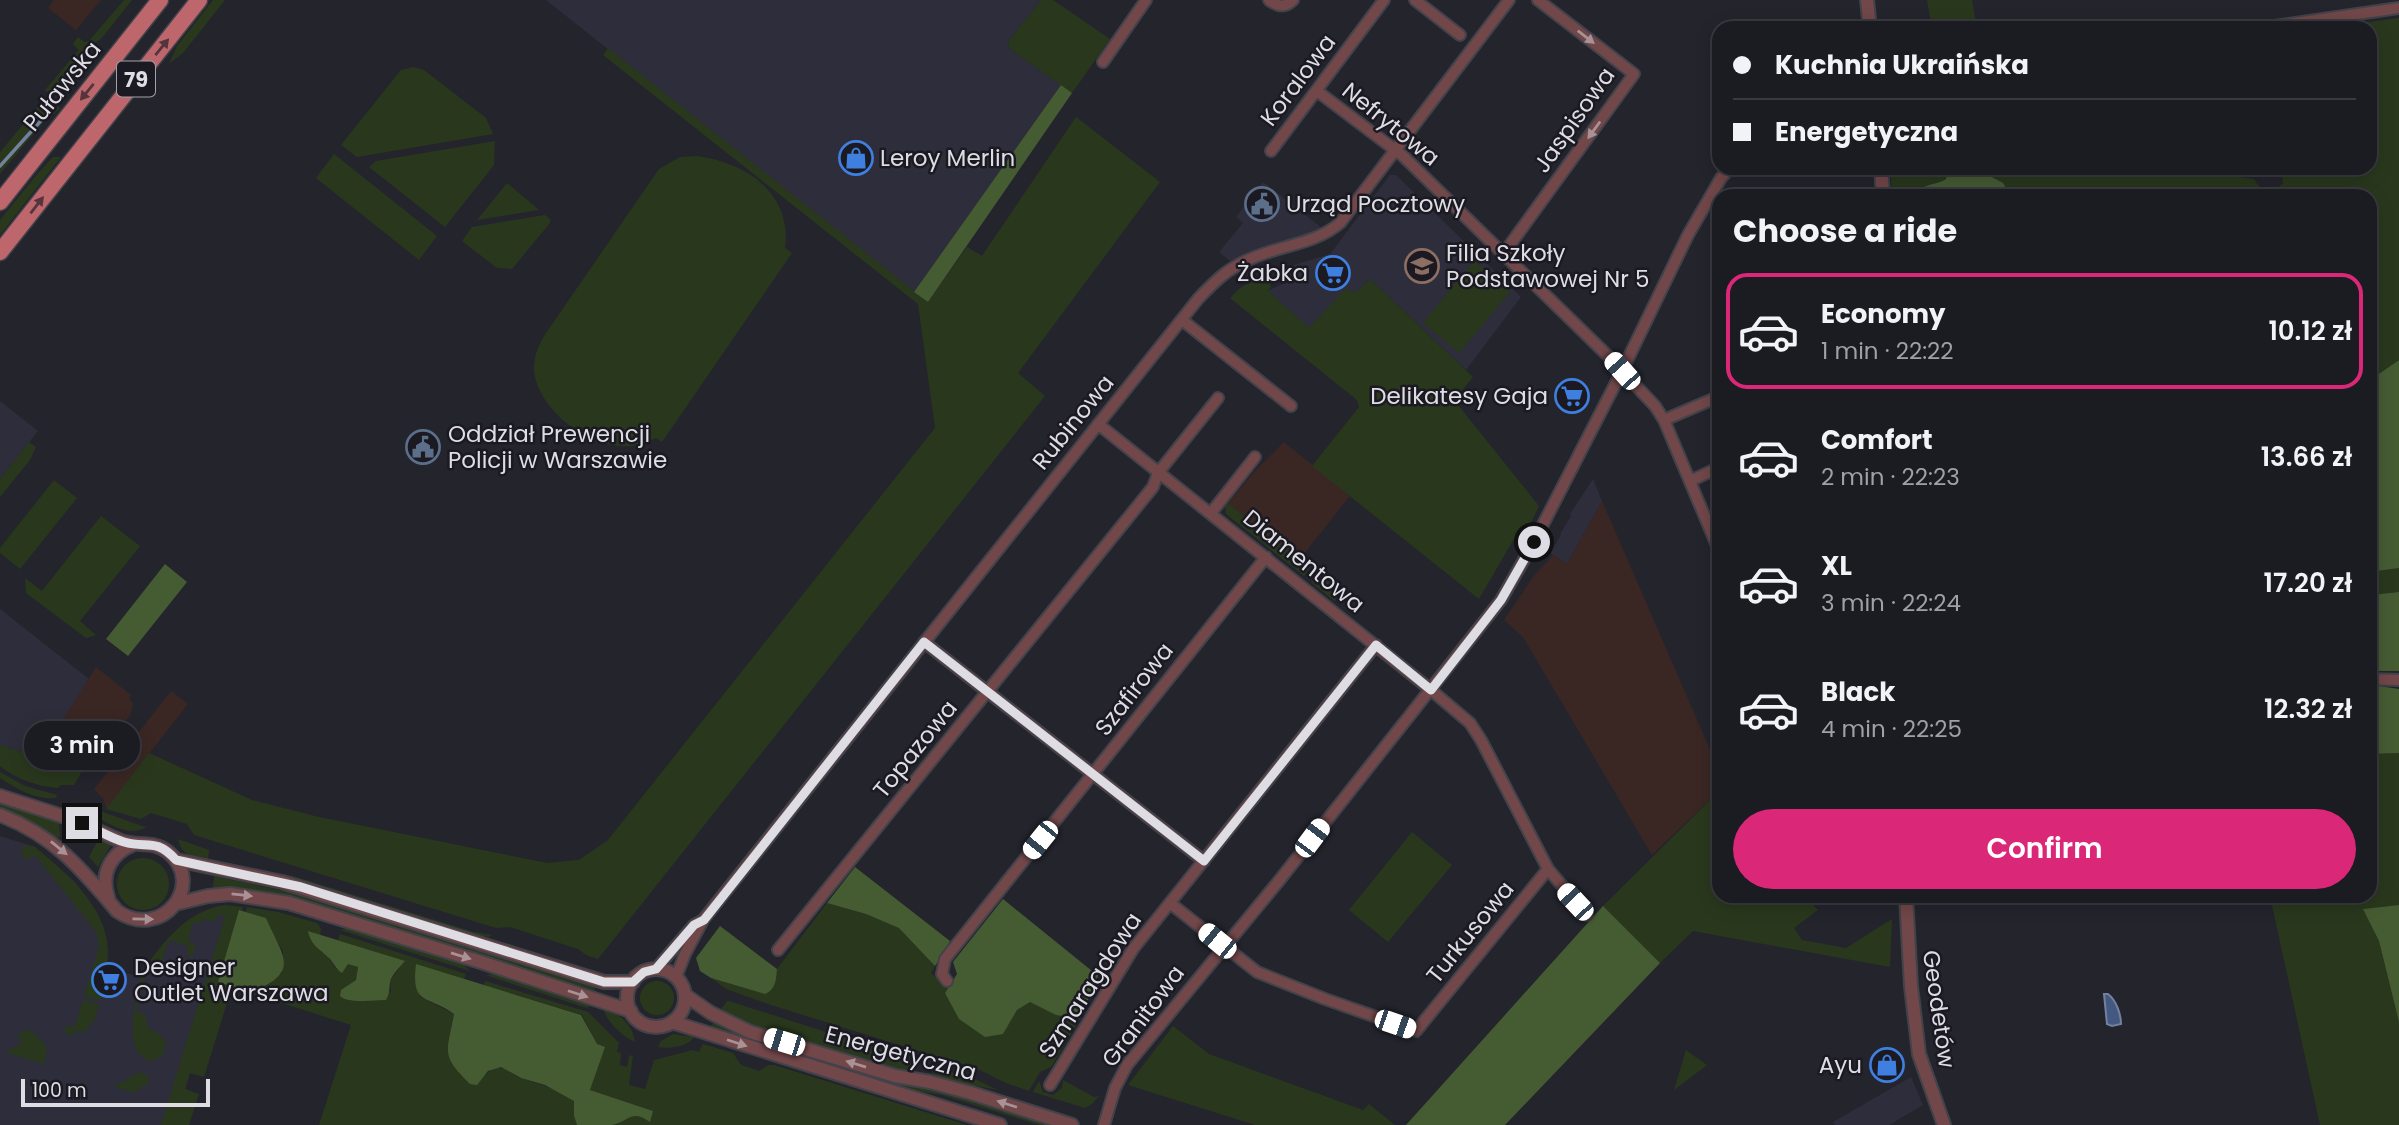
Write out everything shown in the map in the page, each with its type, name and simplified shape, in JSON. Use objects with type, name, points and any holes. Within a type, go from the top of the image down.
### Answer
[{"type":"main road","name":"79","points":[[0,252],[199,0]]},
{"type":"main road","name":"Puławska","points":[[0,202],[155,3]]},
{"type":"street","points":[[1103,62],[1146,0]]},
{"type":"street","points":[[1269,0],[1280,6],[1293,0]]},
{"type":"street","name":"Koralowa","points":[[1271,151],[1384,0]]},
{"type":"street","points":[[1415,0],[1460,35]]},
{"type":"street","name":"Rubinowa","points":[[676,977],[704,920],[1207,289],[1230,269],[1252,258],[1321,237],[1331,231],[1509,0]]},
{"type":"street","name":"Jaspisowa","points":[[1504,253],[1634,74],[1538,0]]},
{"type":"street","points":[[1867,0],[1869,21]]},
{"type":"street","points":[[2309,21],[2399,8]]},
{"type":"street","name":"Nefrytowa","points":[[1317,90],[1395,150],[1504,253],[1655,406],[1664,420],[1712,531]]},
{"type":"street","name":"Granitowa","points":[[1104,1125],[1115,1087],[1127,1065],[1501,600],[1534,542],[1688,235],[1712,194]]},
{"type":"street","points":[[1182,320],[1292,406]]},
{"type":"street","name":"Topazowa","points":[[778,950],[1153,486],[1158,473],[1218,398]]},
{"type":"street","points":[[1664,420],[1712,400]]},
{"type":"street","name":"Diamentowa","points":[[1098,424],[1470,723],[1548,869],[1587,915]]},
{"type":"street","points":[[1211,513],[1255,457]]},
{"type":"street","points":[[1690,481],[1712,471]]},
{"type":"street","name":"Szafirowa","points":[[947,981],[942,974],[945,959],[1266,557]]},
{"type":"street","points":[[924,642],[1204,861]]},
{"type":"street","name":"Szmaragdowa","points":[[1051,1085],[1133,949],[1376,645]]},
{"type":"street","points":[[2377,680],[2399,680]]},
{"type":"street","points":[[0,796],[67,818],[124,842],[144,843],[162,848],[176,860],[180,869],[182,887],[175,905]]},
{"type":"street","name":"Energetyczna","points":[[0,815],[26,826],[50,841],[78,865],[111,904],[125,916],[143,921],[161,917],[175,905],[208,896],[230,894],[289,903],[631,1011],[635,1018],[648,1026],[662,1026],[672,1022],[1000,1125]]},
{"type":"street","points":[[111,904],[105,886],[107,868],[118,853],[134,844]]},
{"type":"street","points":[[176,860],[301,887],[604,982],[633,982]]},
{"type":"street","name":"Turkusowa","points":[[1170,903],[1257,972],[1416,1031],[1548,869]]},
{"type":"street","name":"Geodetów","points":[[1906,903],[1911,986],[1919,1054],[1944,1125]]},
{"type":"street","name":"Rubinowa","points":[[656,969],[694,925],[704,920]]},
{"type":"street","points":[[631,1011],[628,996],[633,982],[644,972],[656,969],[667,971],[676,977]]},
{"type":"street","name":"Energetyczna","points":[[676,977],[685,995],[711,1013],[750,1032],[895,1076],[971,1093],[1072,1125]]},
{"type":"street","points":[[672,1022],[682,1010],[685,995]]},
{"type":"shaded area","points":[[54,0],[101,0],[76,30],[48,8]]},
{"type":"shaded area","points":[[546,0],[1041,0],[1008,42],[1010,49],[1061,85],[914,292]]},
{"type":"shaded area","name":"Filia Szkoły Podstawowej Nr 5","points":[[1390,175],[1396,175],[1521,297],[1466,370],[1370,279],[1356,292],[1352,293],[1346,289],[1309,329],[1267,291],[1289,281],[1284,278],[1281,269],[1330,254]]},
{"type":"shaded area","points":[[1263,182],[1322,228],[1230,261],[1219,252],[1243,223],[1236,217]]},
{"type":"shaded area","points":[[0,401],[38,431],[0,479]]},
{"type":"shaded area","points":[[1284,442],[1350,496],[1300,559],[1228,503]]},
{"type":"shaded area","points":[[1593,479],[1602,501],[1567,564],[1550,553],[1570,514]]},
{"type":"shaded area","points":[[1602,501],[1712,754],[1712,798],[1652,855],[1523,637],[1504,620],[1533,577],[1553,555],[1567,564]]},
{"type":"shaded area","points":[[0,609],[89,679],[39,758],[0,745]]},
{"type":"shaded area","points":[[96,667],[131,695],[131,714],[94,761],[89,761],[82,771],[75,765],[72,767],[39,758]]},
{"type":"shaded area","points":[[171,691],[188,704],[106,809],[104,800],[94,789]]},
{"type":"shaded area","name":"Designer Outlet Warszawa","points":[[0,836],[35,847],[73,880],[86,896],[100,920],[107,941],[106,968],[145,978],[152,958],[168,938],[195,918],[232,908],[218,982],[174,1125],[0,1125]]},
{"type":"shaded area","points":[[1911,1077],[1923,1105],[1889,1125],[1835,1125],[1833,1122]]},
{"type":"green space","points":[[124,0],[132,0],[101,39],[92,42],[80,62],[55,92],[50,94],[45,90],[79,50],[73,44],[78,37],[84,42],[89,41]]},
{"type":"green space","points":[[213,0],[225,0],[183,53],[169,64],[177,46]]},
{"type":"green space","points":[[1041,0],[1053,0],[1110,39],[1072,93],[1010,49],[1008,42]]},
{"type":"green space","points":[[1927,0],[1972,0],[1976,21],[1931,21]]},
{"type":"green space","points":[[2399,18],[2399,360],[2377,375],[2377,189],[2275,189],[2283,183],[2282,176],[2284,175],[2377,175],[2376,21]]},
{"type":"green space","points":[[608,48],[928,302],[967,247],[982,256],[1076,117],[1160,182],[1018,373],[1045,396],[598,959],[578,949],[510,927],[496,928],[194,835],[187,824],[151,813],[141,819],[106,809],[149,753],[252,800],[319,817],[547,863],[579,860],[608,840],[935,428],[918,304],[603,55]]},
{"type":"green space","points":[[413,67],[424,70],[486,118],[493,134],[357,157],[341,145],[401,70]]},
{"type":"green space","points":[[1061,85],[1072,93],[928,302],[914,292]]},
{"type":"green space","points":[[48,102],[61,108],[44,121],[0,174],[0,152],[41,103]]},
{"type":"green space","points":[[495,141],[494,165],[445,227],[369,167],[376,161]]},
{"type":"green space","points":[[334,154],[437,236],[419,260],[316,178]]},
{"type":"green space","points":[[697,156],[733,166],[762,184],[781,211],[785,248],[792,253],[662,442],[656,438],[630,446],[599,441],[569,425],[546,401],[534,372],[536,353],[544,336],[659,169],[680,157]]},
{"type":"green space","points":[[53,157],[61,157],[0,235],[0,220]]},
{"type":"green space","points":[[1890,175],[1947,175],[1947,178],[1922,189],[1892,189]]},
{"type":"green space","points":[[1947,175],[1988,175],[2003,183],[2007,189],[1922,189],[1946,179]]},
{"type":"green space","points":[[1989,175],[2226,175],[2254,179],[2260,188],[2006,189],[1998,180]]},
{"type":"green space","points":[[507,183],[539,210],[477,220]]},
{"type":"green space","points":[[545,215],[550,219],[550,223],[512,269],[497,268],[462,241],[472,227]]},
{"type":"green space","points":[[1474,261],[1511,291],[1459,353],[1423,323]]},
{"type":"green space","points":[[1266,273],[1271,287],[1268,291],[1309,328],[1346,288],[1352,293],[1356,292],[1370,279],[1473,377],[1454,400],[1539,506],[1522,540],[1515,537],[1479,599],[1312,466],[1359,407],[1357,400],[1230,298],[1240,288]]},
{"type":"green space","points":[[2399,360],[2399,568],[2377,571],[2377,375]]},
{"type":"green space","points":[[29,442],[36,447],[30,460],[0,497],[0,479]]},
{"type":"green space","points":[[54,480],[77,498],[20,569],[0,553],[0,548]]},
{"type":"green space","points":[[1228,503],[1310,567],[1304,576],[1226,514],[1225,507]]},
{"type":"green space","points":[[101,516],[140,546],[80,621],[96,635],[86,638],[26,593],[25,578],[42,591]]},
{"type":"green space","points":[[165,564],[187,582],[128,656],[106,639]]},
{"type":"green space","points":[[2399,568],[2399,592],[2377,594],[2377,571]]},
{"type":"green space","points":[[1318,574],[1342,591],[1334,601],[1311,582]]},
{"type":"green space","points":[[2399,592],[2399,671],[2377,671],[2377,594]]},
{"type":"green space","points":[[2377,686],[2399,689],[2399,753],[2377,754]]},
{"type":"green space","points":[[0,745],[71,767],[75,765],[82,771],[74,785],[61,785],[58,788],[35,784],[20,779],[0,766]]},
{"type":"green space","points":[[2399,753],[2399,905],[2364,909],[2379,941],[2399,1022],[2399,1125],[2320,1125],[2272,903],[2377,903],[2377,754]]},
{"type":"green space","points":[[0,772],[25,786],[57,795],[56,798],[26,793],[0,778]]},
{"type":"green space","points":[[1712,798],[1712,903],[1811,903],[1818,910],[1794,928],[1802,940],[1846,948],[1892,919],[1890,967],[1693,931],[1660,963],[1603,906]]},
{"type":"green space","points":[[0,804],[59,821],[60,837],[57,838],[29,820],[0,808]]},
{"type":"green space","points":[[92,808],[147,827],[133,831],[118,828],[91,814]]},
{"type":"green space","points":[[1412,832],[1452,865],[1388,942],[1349,910]]},
{"type":"green space","points":[[99,838],[111,845],[98,867],[89,857]]},
{"type":"green space","points":[[178,839],[209,850],[208,861],[188,855]]},
{"type":"green space","points":[[27,845],[35,847],[71,879],[101,919],[108,951],[101,999],[84,996],[99,948],[97,933],[35,855],[26,860],[20,852]]},
{"type":"green space","points":[[143,858],[162,865],[169,884],[162,903],[143,910],[124,903],[117,884],[124,865]]},
{"type":"green space","points":[[855,867],[950,941],[935,966],[899,928],[866,914],[827,903]]},
{"type":"green space","points":[[268,873],[293,876],[474,932],[492,935],[489,937],[472,934],[355,896]]},
{"type":"green space","points":[[214,876],[288,892],[595,987],[595,991],[301,899],[264,891],[213,888]]},
{"type":"green space","points":[[1003,899],[1092,971],[1101,969],[1080,1019],[1056,1015],[1030,1002],[1017,1010],[1003,1034],[985,1037],[959,1019],[945,993],[957,974],[953,962]]},
{"type":"green space","points":[[827,903],[866,914],[900,928],[935,966],[931,973],[949,986],[945,993],[1003,1034],[1017,1010],[1030,1002],[1056,1015],[1080,1019],[1051,1067],[1040,1072],[1029,1091],[980,1070],[771,1005],[726,989],[711,978],[765,994],[775,983],[777,969]]},
{"type":"green space","points":[[224,905],[243,907],[218,982],[232,987],[204,1077],[190,1073],[185,1089],[199,1094],[189,1125],[161,1125],[225,917],[218,914],[215,922],[205,919],[200,924],[193,922],[188,941],[196,946],[192,956],[187,955],[188,946],[169,940],[161,963],[151,961],[167,940],[183,924],[202,912]]},
{"type":"green space","points":[[2399,905],[2399,1022],[2379,941],[2363,909]]},
{"type":"green space","points":[[1603,906],[1660,963],[1505,1125],[1406,1125]]},
{"type":"green space","points":[[247,907],[317,923],[321,929],[320,935],[309,931],[320,951],[337,970],[348,963],[358,967],[356,980],[347,986],[350,1001],[391,992],[390,981],[404,961],[338,940],[340,934],[466,974],[464,979],[416,965],[420,997],[454,1014],[448,1052],[455,1066],[470,1084],[498,1067],[561,1093],[575,1101],[574,1116],[577,1125],[319,1125],[351,1025],[250,993],[264,987],[282,973],[283,951],[266,918],[246,912]]},
{"type":"green space","points":[[239,910],[266,918],[284,962],[277,978],[250,993],[218,982]]},
{"type":"green space","points":[[720,926],[777,969],[775,984],[769,992],[765,994],[711,978],[700,971],[696,958]]},
{"type":"green space","points":[[347,928],[464,965],[470,971],[340,930]]},
{"type":"green space","points":[[308,931],[405,961],[391,979],[386,1000],[355,1001],[340,996],[341,990],[356,980],[358,967],[348,964],[342,973],[314,944]]},
{"type":"green space","points":[[416,964],[581,1015],[597,1044],[605,1047],[590,1090],[653,1111],[650,1122],[634,1116],[612,1125],[577,1125],[574,1101],[545,1085],[521,1078],[501,1067],[488,1071],[477,1085],[470,1084],[454,1066],[448,1052],[454,1014],[423,998],[419,993],[415,978]]},
{"type":"green space","points":[[493,974],[591,1005],[587,1008],[485,975]]},
{"type":"green space","points":[[141,977],[145,978],[136,1011],[145,1015],[148,1028],[166,1042],[163,1054],[154,1061],[143,1057],[133,1039],[134,1012]]},
{"type":"green space","points":[[485,981],[588,1012],[619,1043],[617,1052],[621,1053],[620,1065],[627,1067],[629,1056],[633,1055],[629,1085],[645,1089],[654,1060],[693,1050],[699,1052],[703,1044],[733,1053],[741,1065],[759,1071],[768,1065],[774,1065],[967,1125],[612,1125],[632,1115],[641,1116],[653,1111],[590,1090],[597,1051],[582,1015],[484,985]]},
{"type":"green space","points":[[657,981],[669,986],[674,998],[669,1010],[657,1015],[645,1010],[640,998],[645,986]]},
{"type":"green space","points":[[83,1000],[99,1006],[94,1020],[84,1032],[73,1031],[71,1037],[65,1031],[65,1026],[75,1027]]},
{"type":"green space","points":[[727,1001],[920,1062],[915,1069],[907,1072],[747,1025],[720,1011]]},
{"type":"green space","points":[[604,1010],[625,1021],[632,1030],[635,1042],[616,1029]]},
{"type":"green space","points":[[714,1022],[742,1036],[880,1078],[941,1091],[1049,1125],[1039,1125],[942,1095],[905,1089],[721,1032],[710,1027]]},
{"type":"green space","points":[[1173,1026],[1209,1054],[1363,1110],[1369,1104],[1395,1125],[1255,1125],[1128,1085]]},
{"type":"green space","points":[[27,1030],[32,1031],[47,1047],[44,1064],[5,1052],[21,1044],[18,1035]]},
{"type":"green space","points":[[673,1034],[694,1037],[678,1047],[658,1047],[661,1041]]},
{"type":"green space","points":[[1686,1050],[1707,1065],[1674,1090]]},
{"type":"green space","points":[[931,1066],[977,1080],[998,1090],[938,1079]]},
{"type":"green space","points":[[139,1072],[148,1076],[149,1085],[134,1093],[112,1086],[118,1085]]},
{"type":"green space","points":[[1063,1080],[1094,1097],[1099,1096],[1085,1108],[1033,1092],[1039,1081],[1043,1092],[1053,1095],[1062,1088]]},
{"type":"water","points":[[2104,994],[2108,994],[2116,1003],[2121,1024],[2107,1024]]},
{"type":"waterway","points":[[0,166],[46,115]]},
{"type":"place","name":"Leroy Merlin","points":[[856,158]]},
{"type":"place","name":"Urząd Pocztowy","points":[[1262,204]]},
{"type":"place","name":"Filia Szkoły Podstawowej Nr 5","points":[[1422,266]]},
{"type":"place","name":"Żabka","points":[[1333,273]]},
{"type":"place","name":"Delikatesy Gaja","points":[[1572,396]]},
{"type":"place","name":"Oddział Prewencji Policji w Warszawie","points":[[423,447]]},
{"type":"place","name":"Designer Outlet Warszawa","points":[[109,980]]},
{"type":"place","name":"Ayu","points":[[1887,1065]]},
{"type":"route","points":[[82,823],[124,842],[153,844],[176,860],[301,887],[604,982],[633,982],[644,972],[656,969],[694,925],[704,920],[924,642],[1204,861],[1376,645],[1431,690],[1501,600],[1534,542]]}]
